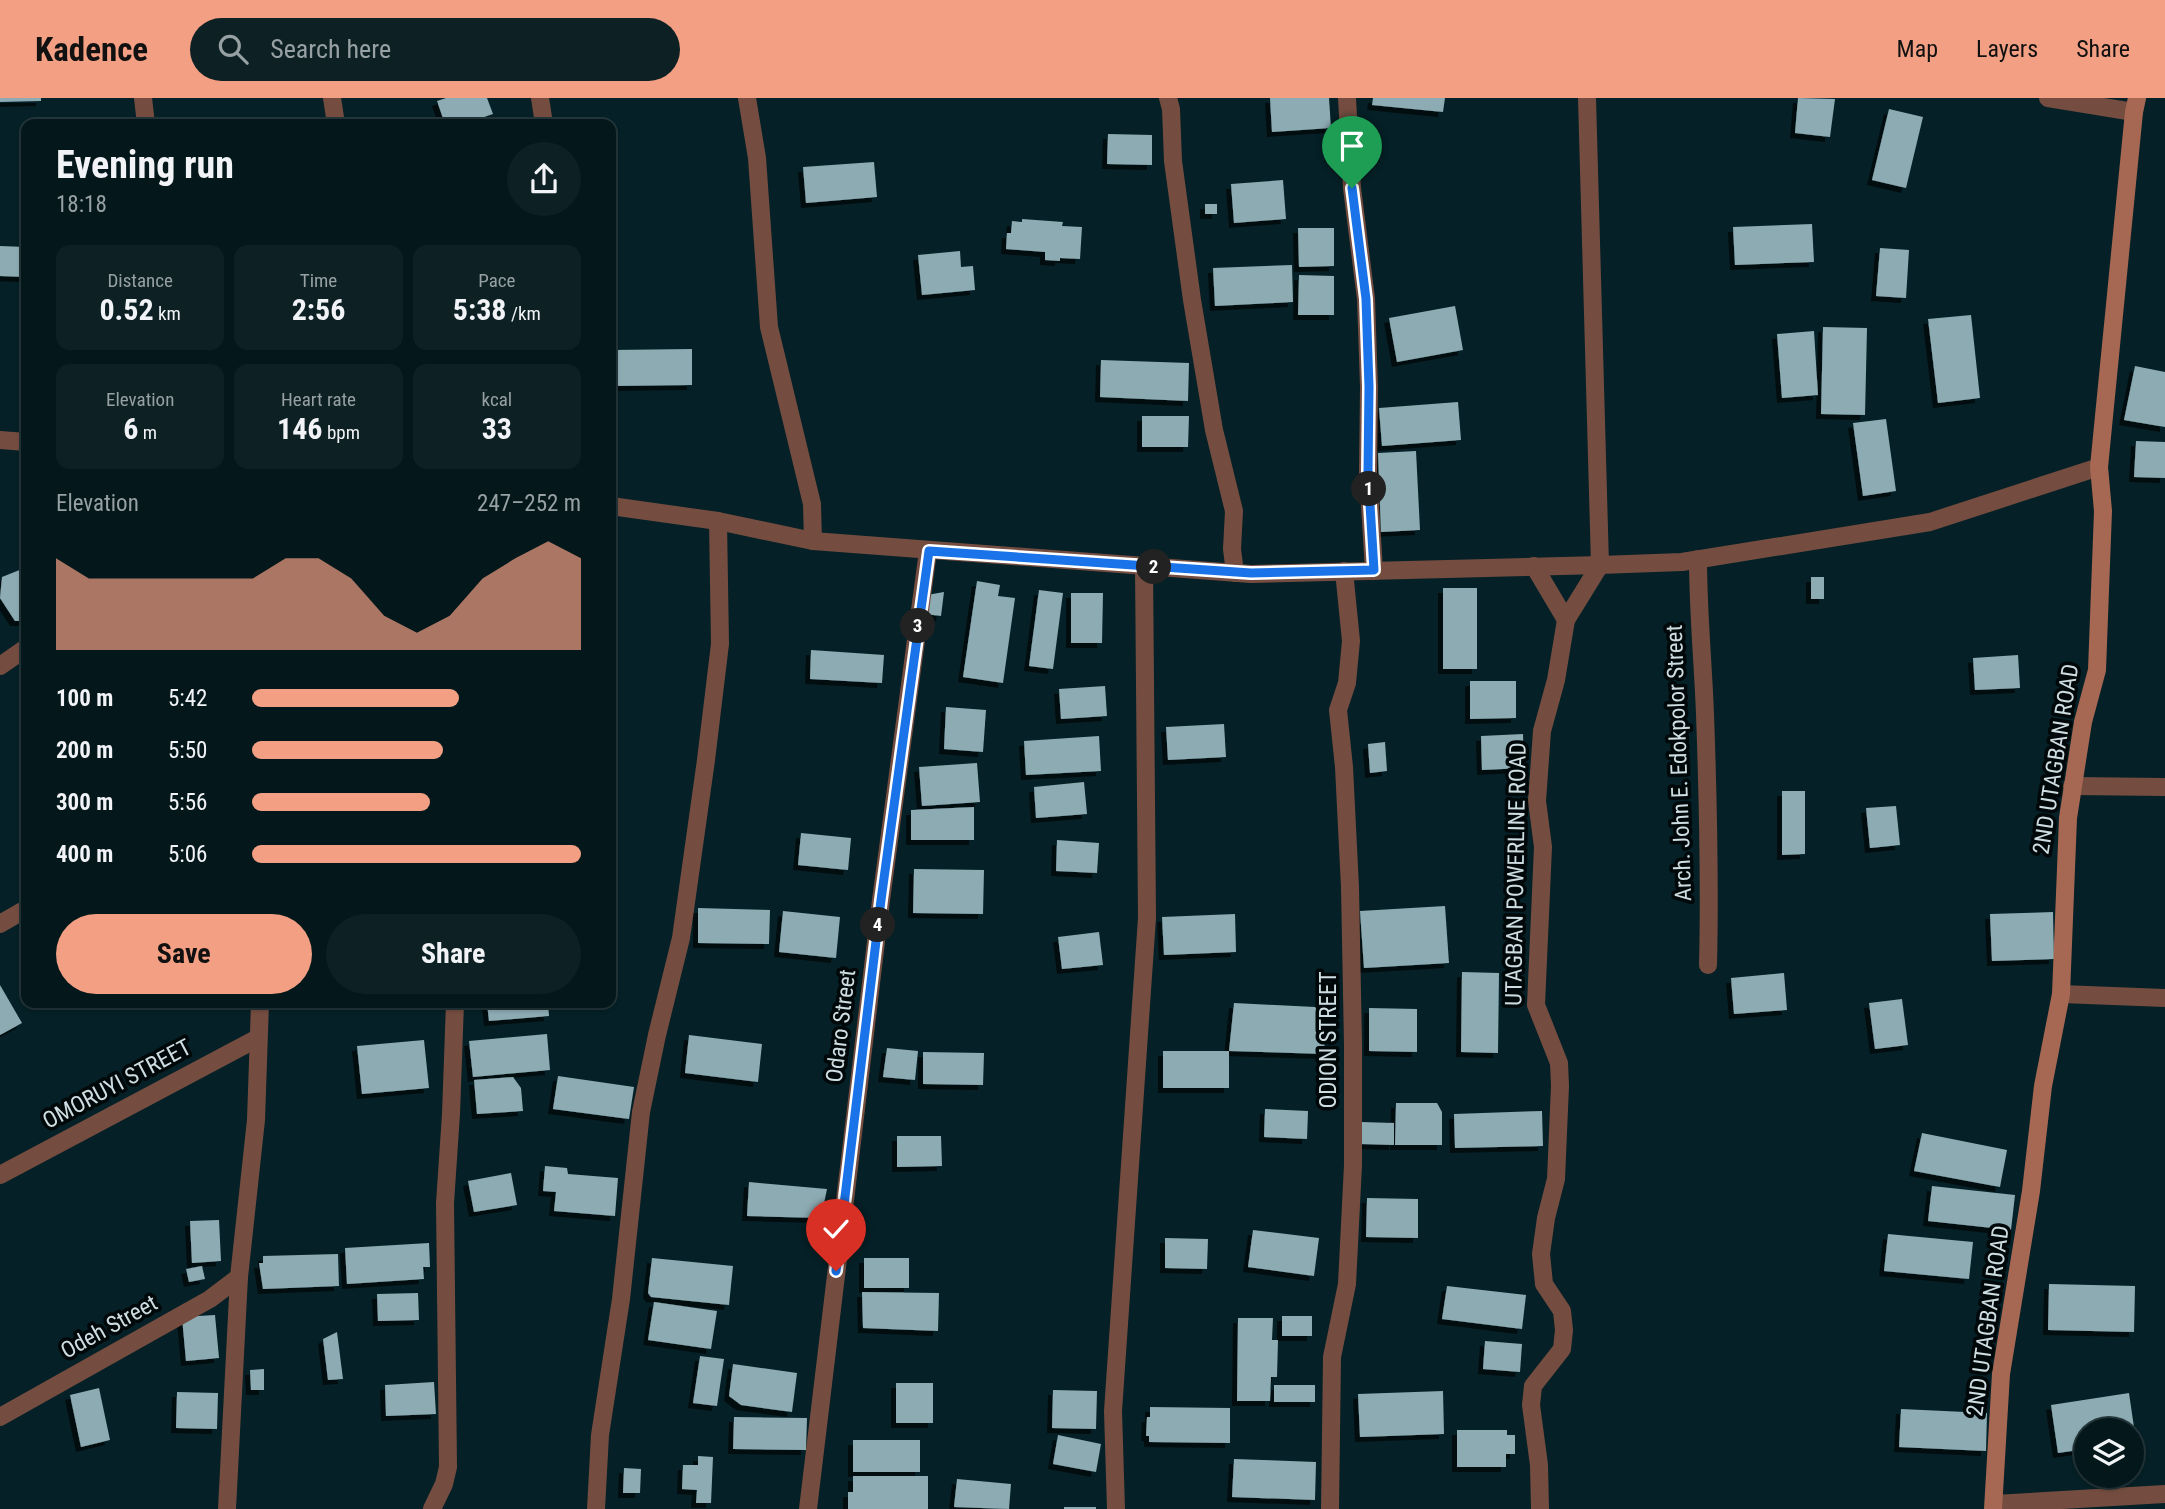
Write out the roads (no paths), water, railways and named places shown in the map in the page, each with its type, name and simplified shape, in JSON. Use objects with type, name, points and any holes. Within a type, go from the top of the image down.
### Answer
[{"type":"street","points":[[143,98],[145,119]]},
{"type":"street","points":[[332,98],[335,119]]},
{"type":"street","points":[[540,98],[543,119]]},
{"type":"street","points":[[747,98],[757,158],[769,327],[812,504],[813,541]]},
{"type":"street","points":[[1168,98],[1171,109],[1173,161],[1192,300],[1214,430],[1234,511],[1232,549],[1235,573]]},
{"type":"street","points":[[1347,98],[1352,188],[1366,299],[1368,472],[1374,570]]},
{"type":"street","points":[[1587,98],[1600,565]]},
{"type":"street","points":[[2048,98],[2135,105]]},
{"type":"street","name":"2ND UTAGBAN ROAD","points":[[1993,1507],[2001,1374],[2031,1191],[2043,1086],[2061,994],[2064,866],[2072,786],[2083,722],[2096,670],[2103,512],[2099,467],[2135,105]]},
{"type":"street","points":[[0,440],[21,442]]},
{"type":"street","points":[[616,507],[718,522],[813,541],[1235,573],[1600,565],[1682,562],[1930,523],[2099,467]]},
{"type":"street","points":[[596,1509],[600,1435],[621,1299],[641,1112],[681,938],[711,722],[720,644],[718,522]]},
{"type":"street","name":"Odaro Street","points":[[808,1509],[881,900],[929,551]]},
{"type":"street","name":"Arch. John E. Edokpolor Street","points":[[1698,559],[1698,613],[1705,710],[1710,866],[1708,965]]},
{"type":"street","name":"UTAGBAN POWERLINE ROAD","points":[[1540,1509],[1539,1465],[1531,1405],[1533,1386],[1562,1349],[1564,1330],[1562,1311],[1544,1284],[1541,1254],[1546,1218],[1556,1179],[1560,1086],[1559,1063],[1536,1005],[1543,847],[1537,801],[1542,732],[1556,680],[1566,620],[1600,565]]},
{"type":"street","points":[[1116,1509],[1113,1411],[1147,918],[1144,566]]},
{"type":"street","points":[[1534,566],[1566,620]]},
{"type":"street","name":"ODION STREET","points":[[1330,1509],[1332,1357],[1347,1284],[1353,1165],[1350,887],[1345,767],[1338,710],[1347,683],[1351,641],[1344,571]]},
{"type":"street","points":[[0,666],[21,651]]},
{"type":"street","points":[[2072,786],[2165,787]]},
{"type":"street","points":[[0,924],[21,912]]},
{"type":"street","points":[[2061,994],[2165,999]]},
{"type":"street","points":[[227,1509],[239,1278],[256,1120],[260,1008]]},
{"type":"street","points":[[432,1509],[444,1484],[448,1467],[445,1203],[455,1008]]},
{"type":"street","name":"OMORUYI STREET","points":[[0,1175],[258,1038]]},
{"type":"street","name":"Odeh Street","points":[[0,1417],[211,1299],[239,1278]]},
{"type":"street","points":[[1993,1507],[2137,1503],[2165,1494]]}]
